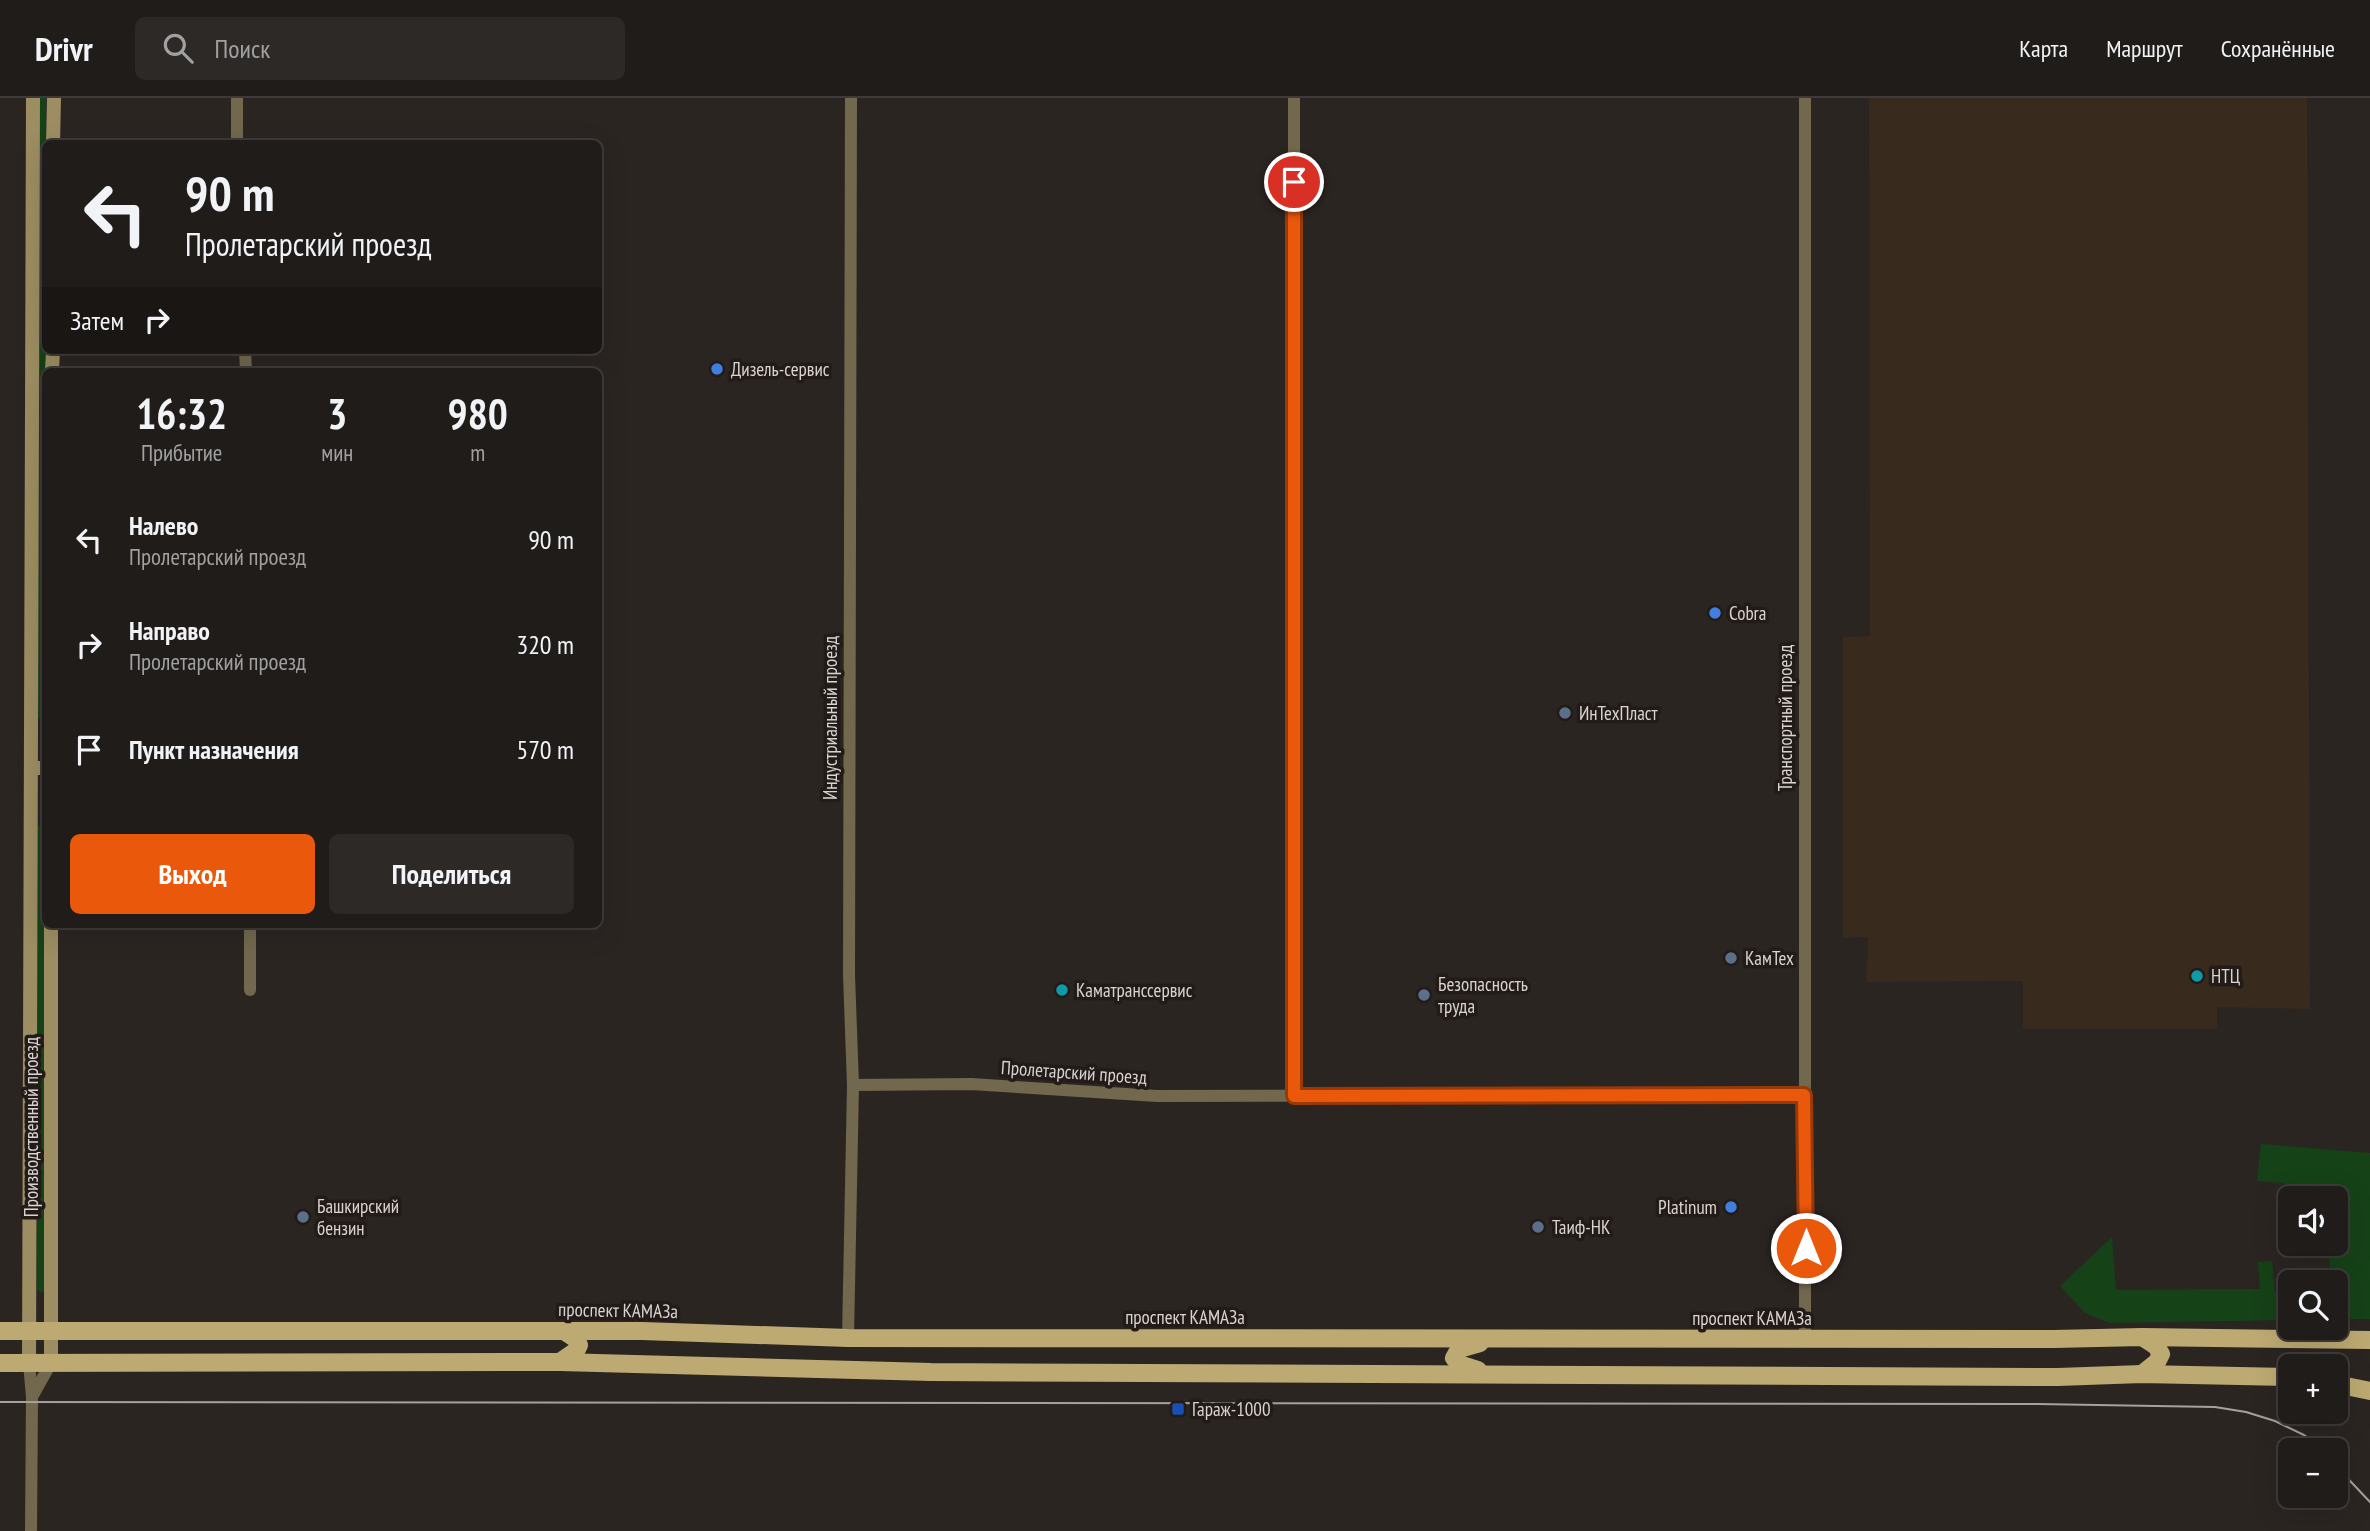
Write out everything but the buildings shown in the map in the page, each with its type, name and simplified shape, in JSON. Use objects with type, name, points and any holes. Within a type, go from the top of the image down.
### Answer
[{"type":"main road","name":"проспект КАМАЗа","points":[[0,1331],[642,1331],[848,1338],[2142,1337],[2278,1339]]},
{"type":"main road","points":[[560,1362],[576,1351],[579,1345],[576,1339],[564,1331]]},
{"type":"main road","points":[[629,1363],[615,1359],[610,1353],[611,1346],[622,1337],[642,1331]]},
{"type":"main road","points":[[2348,1334],[2370,1331]]},
{"type":"main road","points":[[2142,1337],[2157,1346],[2161,1354],[2157,1362],[2142,1374]]},
{"type":"main road","points":[[1494,1374],[1459,1364],[1454,1358],[1459,1349],[1497,1339]]},
{"type":"main road","name":"проспект КАМАЗа","points":[[2348,1340],[2370,1340]]},
{"type":"main road","points":[[0,1363],[560,1362],[931,1372],[2058,1377],[2142,1374],[2278,1377]]},
{"type":"main road","points":[[2348,1378],[2370,1378]]},
{"type":"main road","points":[[2348,1386],[2370,1391]]},
{"type":"street","name":"Производственный проезд","points":[[29,1363],[38,768],[33,98]]},
{"type":"street","points":[[54,98],[54,140]]},
{"type":"street","points":[[237,98],[237,140]]},
{"type":"street","name":"Индустриальный проезд","points":[[848,1338],[853,1085],[849,975],[851,98]]},
{"type":"street","points":[[1294,98],[1294,1096]]},
{"type":"street","name":"Транспортный проезд","points":[[1805,98],[1805,1338]]},
{"type":"street","name":"Производственный проезд","points":[[51,928],[51,1363]]},
{"type":"street","points":[[250,928],[250,990]]},
{"type":"street","name":"Пролетарский проезд","points":[[853,1085],[971,1084],[1157,1096],[1804,1095]]},
{"type":"street","points":[[29,1363],[32,1397],[31,1531]]},
{"type":"street","points":[[32,1397],[51,1363]]},
{"type":"shaded area","points":[[1869,98],[2307,98],[2310,1009],[2217,1007],[2217,1029],[2023,1029],[2023,981],[1866,982],[1868,937],[1843,938],[1843,637],[1870,636]]},
{"type":"green space","points":[[37,98],[46,98],[46,140],[42,140],[42,354],[45,354],[45,368],[42,368],[42,718],[35,718]]},
{"type":"green space","points":[[36,826],[42,826],[45,1290],[41,1293],[37,1290]]},
{"type":"green space","points":[[2261,1144],[2370,1153],[2370,1319],[2348,1319],[2348,1270],[2330,1270],[2329,1256],[2348,1256],[2348,1186],[2285,1186],[2283,1183],[2257,1181]]},
{"type":"green space","points":[[2112,1237],[2116,1290],[2260,1289],[2258,1262],[2272,1261],[2275,1292],[2278,1292],[2278,1320],[2110,1323],[2085,1313],[2060,1286]]},
{"type":"tram line","points":[[0,1402],[2038,1404],[2215,1407],[2246,1412],[2275,1421],[2308,1438]]},
{"type":"tram line","points":[[2348,1479],[2370,1502]]},
{"type":"place","name":"Дизель-сервис","points":[[717,369]]},
{"type":"place","name":"Cobra","points":[[1715,613]]},
{"type":"place","name":"ИнТехПласт","points":[[1565,713]]},
{"type":"place","name":"КамТех","points":[[1731,958]]},
{"type":"place","name":"НТЦ","points":[[2197,976]]},
{"type":"place","name":"Каматранссервис","points":[[1062,990]]},
{"type":"place","name":"Безопасность труда","points":[[1424,995]]},
{"type":"place","name":"Platinum","points":[[1731,1207]]},
{"type":"place","name":"Башкирский бензин","points":[[303,1217]]},
{"type":"place","name":"Таиф-НК","points":[[1538,1227]]},
{"type":"place","name":"Гараж-1000","points":[[1178,1409]]},
{"type":"route","points":[[1294,182],[1294,1096],[1804,1095],[1806,1248]]}]
